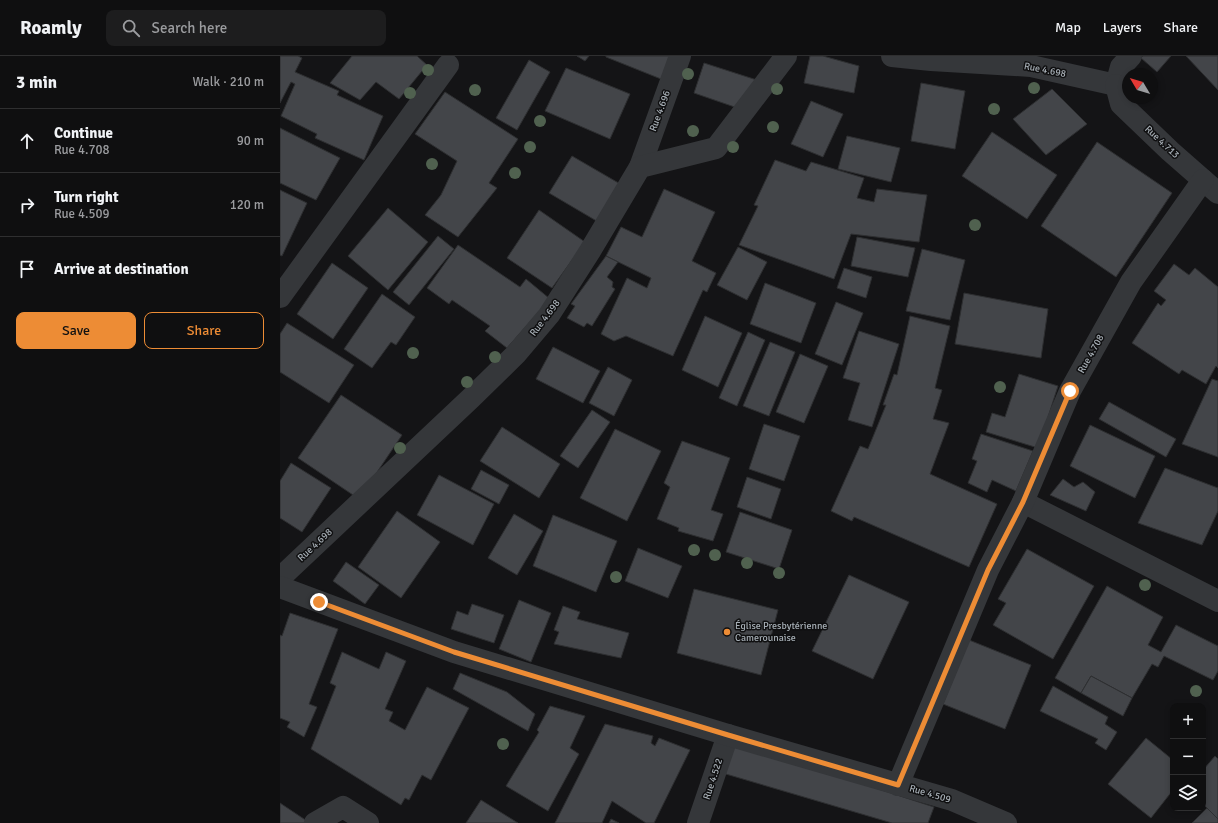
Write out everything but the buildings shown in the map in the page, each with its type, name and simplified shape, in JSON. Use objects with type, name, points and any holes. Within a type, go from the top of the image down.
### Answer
[{"type":"street","name":"Rue 4.696","points":[[640,167],[680,56]]},
{"type":"street","points":[[640,167],[716,148],[786,56]]},
{"type":"street","name":"Rue 4.698","points":[[892,56],[1031,66],[1116,85]]},
{"type":"street","points":[[1116,85],[1121,67],[1131,56]]},
{"type":"street","points":[[280,297],[448,65]]},
{"type":"street","name":"Rue 4.713","points":[[1116,85],[1121,104],[1170,151],[1211,186]]},
{"type":"street","name":"Rue 4.698","points":[[280,578],[472,398],[516,354],[549,315],[590,251],[640,167]]},
{"type":"street","name":"Rue 4.708","points":[[898,785],[988,570],[1023,502],[1070,391],[1131,282],[1211,186]]},
{"type":"street","points":[[1023,502],[1218,601]]},
{"type":"street","name":"Rue 4.509","points":[[280,587],[454,652],[728,735],[952,800],[1006,823]]},
{"type":"street","name":"Rue 4.522","points":[[698,823],[728,735]]},
{"type":"street","points":[[315,823],[343,807],[368,823]]},
{"type":"place","name":"Église Presbytérienne Camerounaise","points":[[727,632]]},
{"type":"route","points":[[319,602],[454,652],[898,785],[988,570],[1023,502],[1070,391]]}]
